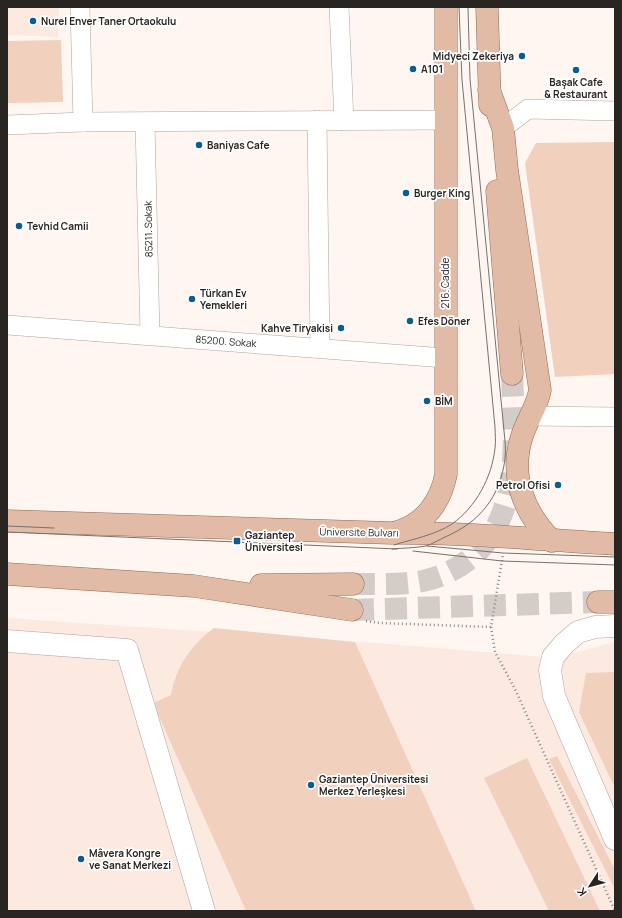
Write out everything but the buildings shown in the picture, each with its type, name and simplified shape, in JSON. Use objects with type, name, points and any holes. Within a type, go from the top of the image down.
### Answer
[{"type":"main road","name":"216. Cadde","points":[[392,533],[410,527],[425,516],[437,501],[443,488],[446,474],[446,7]]},
{"type":"main road","points":[[487,7],[489,90],[512,374]]},
{"type":"main road","points":[[489,90],[503,128],[540,390],[538,400],[521,438],[517,470],[524,502],[540,530],[552,541]]},
{"type":"main road","name":"Üniversite Bulvarı","points":[[7,521],[392,533],[434,532],[615,544]]},
{"type":"main road","points":[[7,574],[194,586],[353,584]]},
{"type":"main road","points":[[194,586],[352,610]]},
{"type":"street","points":[[80,7],[83,122]]},
{"type":"street","points":[[339,7],[344,121]]},
{"type":"street","points":[[503,128],[528,109],[615,110]]},
{"type":"street","points":[[317,120],[320,348]]},
{"type":"street","points":[[7,125],[83,122],[447,120]]},
{"type":"street","name":"85211. Sokak","points":[[145,122],[150,335]]},
{"type":"street","name":"85200. Sokak","points":[[7,325],[445,358]]},
{"type":"street","points":[[530,416],[615,417]]},
{"type":"street","points":[[615,626],[595,627],[578,632],[564,644],[553,657],[550,670],[554,696],[615,839]]},
{"type":"street","points":[[7,641],[127,650],[204,911]]},
{"type":"path","points":[[491,627],[494,652],[515,689],[615,910]]},
{"type":"shaded area","name":"Nurel Enver Taner Ortaokulu","points":[[7,7],[59,7],[58,37],[7,35]]},
{"type":"shaded area","points":[[61,40],[63,102],[7,103],[7,41]]},
{"type":"shaded area","points":[[615,142],[615,374],[555,377],[525,163],[536,143]]},
{"type":"shaded area","name":"Gaziantep Üniversitesi Merkez Yerleşkesi","points":[[7,618],[389,644],[554,658],[615,642],[615,911],[7,911]]},
{"type":"shaded area","points":[[214,628],[355,642],[476,911],[246,911],[153,703],[171,695],[173,685],[186,657],[198,642]]},
{"type":"shaded area","points":[[615,672],[615,788],[579,712],[586,673]]},
{"type":"shaded area","points":[[557,756],[615,870],[615,889],[549,759]]},
{"type":"shaded area","points":[[527,758],[600,911],[549,911],[484,778]]},
{"type":"tunnel","points":[[353,584],[406,583],[423,581],[436,577],[455,569],[467,561],[488,539],[500,519],[508,496],[512,472],[514,447],[512,374]]},
{"type":"tunnel","points":[[352,610],[598,602]]},
{"type":"tram line","points":[[394,545],[438,531],[452,524],[461,517],[475,500],[486,480],[495,448],[495,427],[462,80],[459,7]]},
{"type":"tram line","points":[[392,549],[426,546],[468,524],[478,516],[493,496],[502,473],[505,459],[505,438],[470,79],[468,7]]},
{"type":"tram line","points":[[7,526],[54,528]]},
{"type":"tram line","points":[[7,532],[397,549]]},
{"type":"tram line","points":[[427,546],[503,553],[615,557]]},
{"type":"tram line","points":[[413,551],[502,561],[615,565]]},
{"type":"place","name":"Nurel Enver Taner Ortaokulu","points":[[33,21]]},
{"type":"place","name":"Midyeci Zekeriya","points":[[522,56]]},
{"type":"place","name":"A101","points":[[413,69]]},
{"type":"place","name":"Başak Cafe & Restaurant","points":[[576,70]]},
{"type":"place","name":"Baniyas Cafe","points":[[199,145]]},
{"type":"place","name":"Burger King","points":[[406,193]]},
{"type":"place","name":"Tevhid Camii","points":[[19,226]]},
{"type":"place","name":"Türkan Ev Yemekleri","points":[[192,299]]},
{"type":"place","name":"Efes Döner","points":[[410,321]]},
{"type":"place","name":"Kahve Tiryakisi","points":[[341,328]]},
{"type":"place","name":"BİM","points":[[427,401]]},
{"type":"place","name":"Petrol Ofisi","points":[[558,485]]},
{"type":"place","name":"Gaziantep Üniversitesi","points":[[237,541]]},
{"type":"place","name":"Gaziantep Üniversitesi Merkez Yerleşkesi","points":[[311,785]]},
{"type":"place","name":"Mâvera Kongre ve Sanat Merkezi","points":[[81,859]]}]
